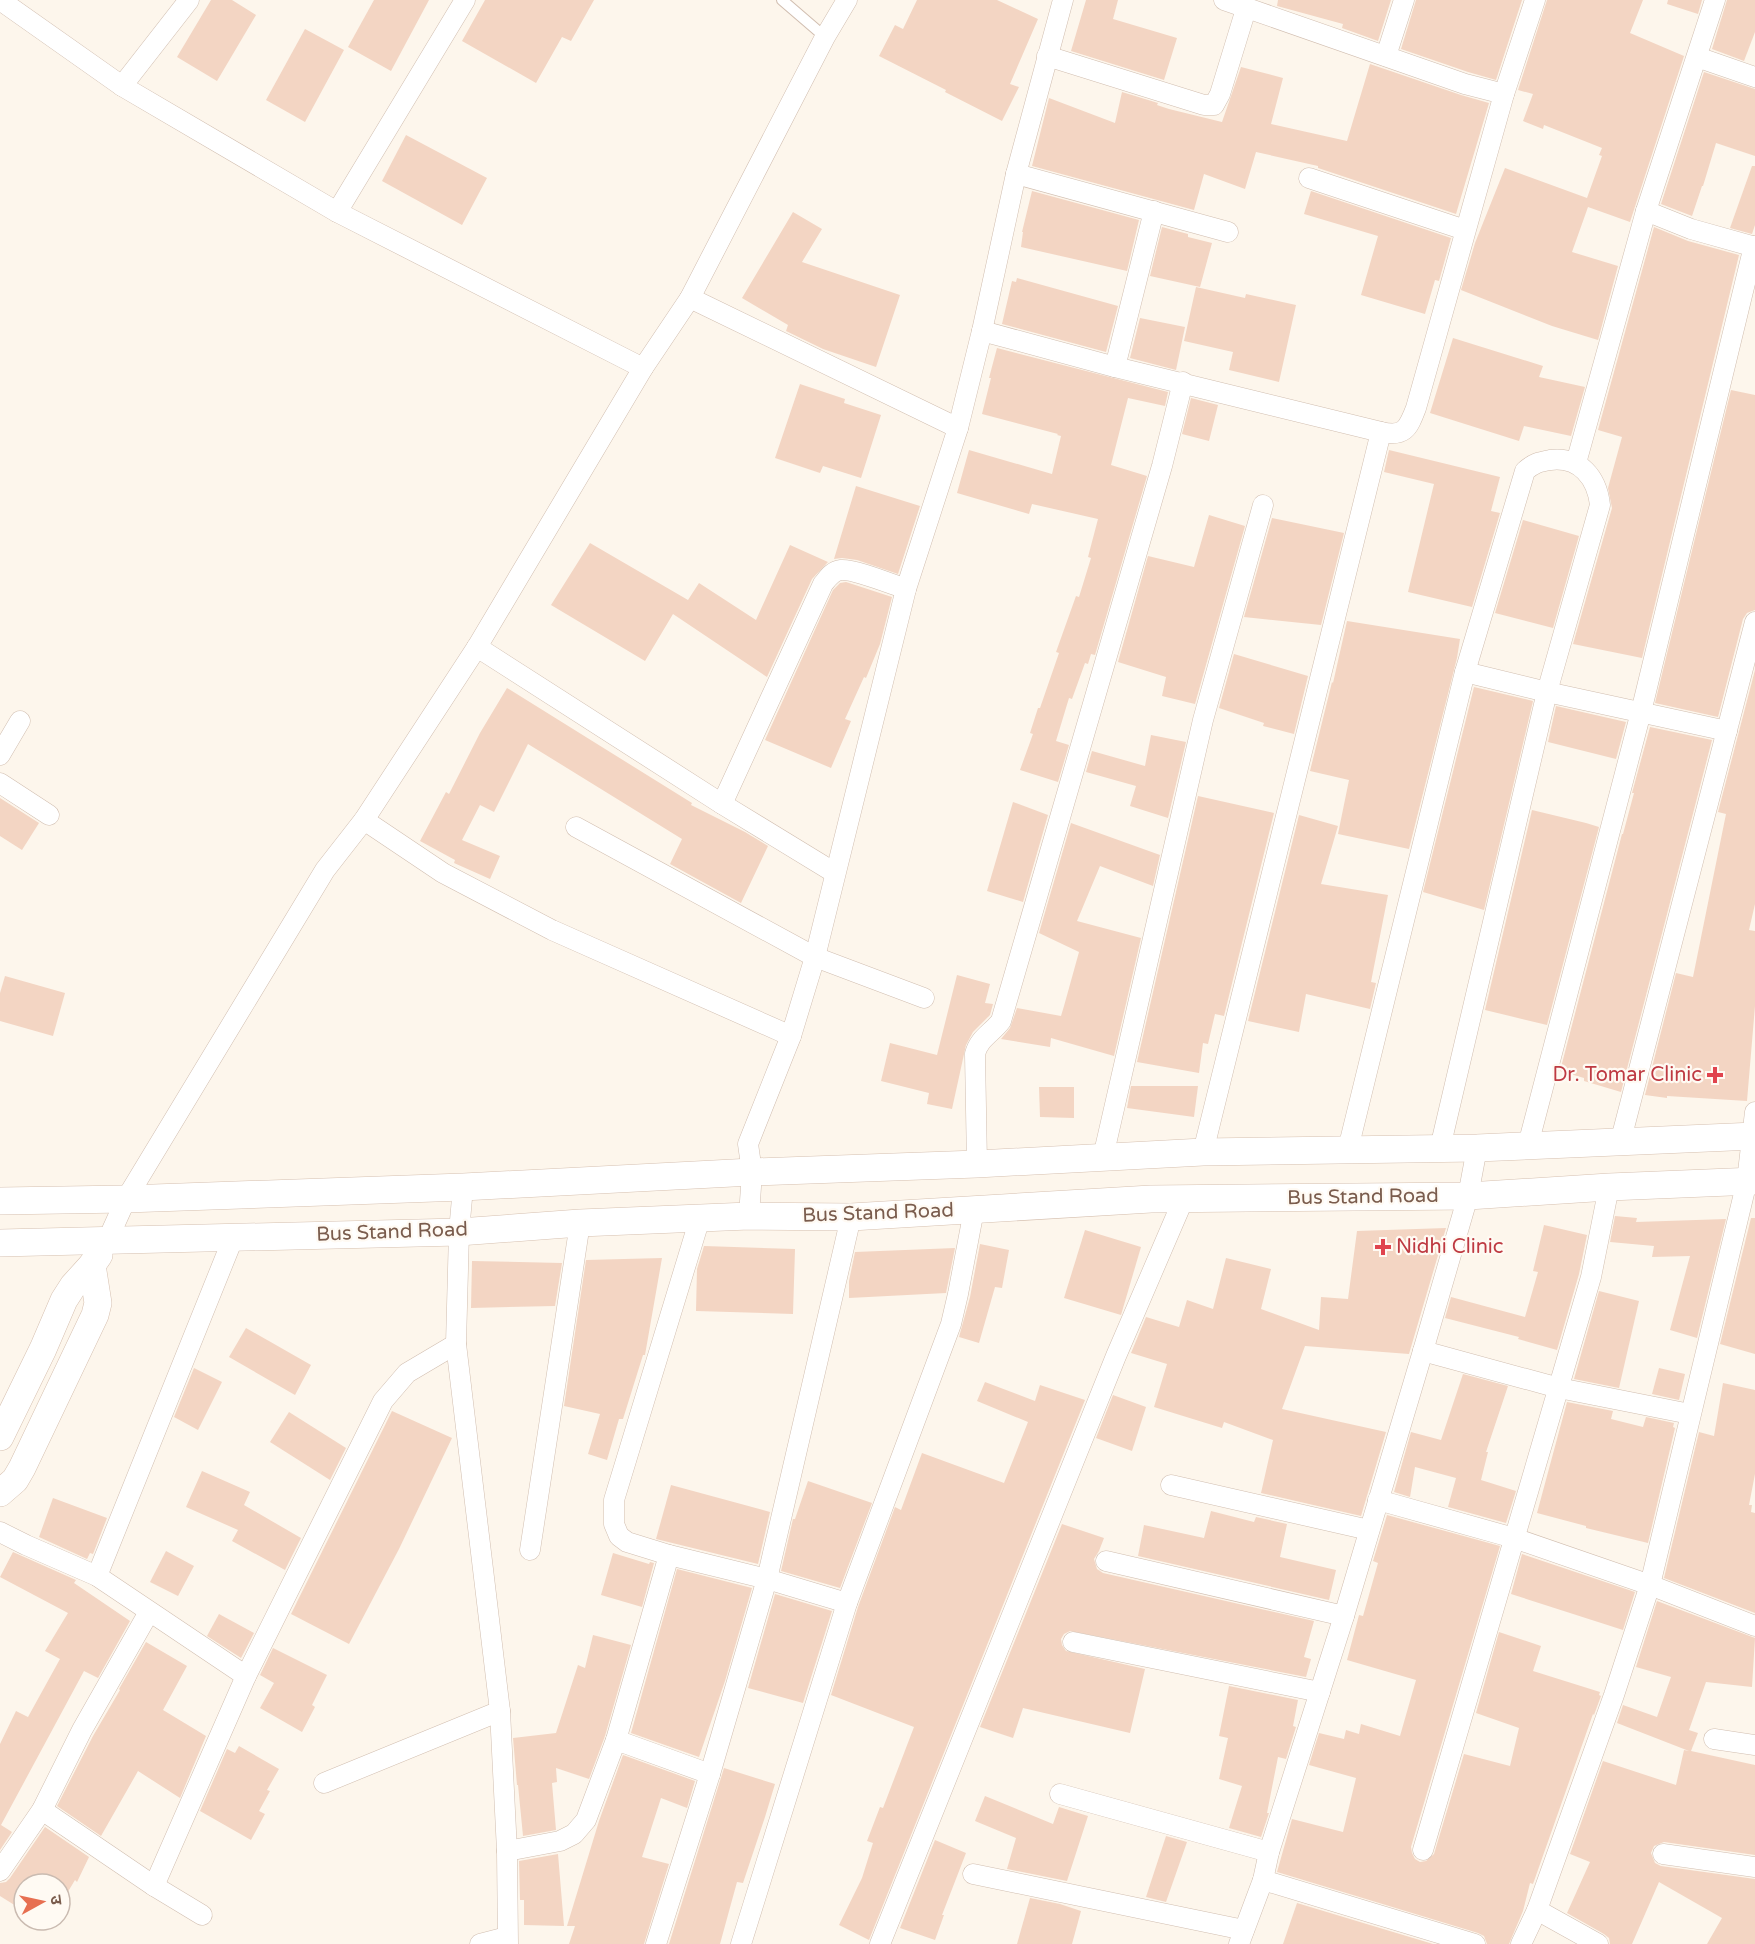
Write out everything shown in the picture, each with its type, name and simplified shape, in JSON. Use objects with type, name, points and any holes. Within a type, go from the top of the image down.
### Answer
[{"type":"street","points":[[0,0],[122,86],[337,212],[643,368]]},
{"type":"street","points":[[122,86],[189,0]]},
{"type":"street","points":[[337,212],[465,0]]},
{"type":"street","points":[[0,1437],[64,1300],[73,1286],[92,1266],[108,1239],[126,1198],[325,870],[364,820],[477,647],[643,368],[690,298],[825,37],[847,0]]},
{"type":"street","points":[[749,1216],[752,1172],[748,1144],[791,1035],[815,957],[906,589],[958,428],[982,331],[1016,174],[1063,0]]},
{"type":"street","points":[[1224,0],[1465,84],[1503,94]]},
{"type":"street","points":[[1386,56],[1404,0]]},
{"type":"street","points":[[982,331],[1115,367],[1381,432],[1394,435],[1403,432],[1410,423],[1503,94],[1535,0]]},
{"type":"street","points":[[1576,463],[1646,211],[1715,0]]},
{"type":"street","points":[[1047,56],[1204,105],[1214,105],[1220,94],[1246,9]]},
{"type":"street","points":[[1697,57],[1755,76]]},
{"type":"street","points":[[1016,174],[1228,232]]},
{"type":"street","points":[[1309,178],[1465,230]]},
{"type":"street","points":[[1528,1145],[1641,712],[1754,246],[1691,229],[1646,211]]},
{"type":"street","points":[[1115,367],[1154,212]]},
{"type":"street","points":[[690,298],[958,428]]},
{"type":"street","points":[[977,1164],[975,1054],[977,1045],[1001,1021],[1162,466],[1183,382]]},
{"type":"street","points":[[1203,1152],[1381,432]]},
{"type":"street","points":[[1348,1149],[1465,672],[1525,471],[1534,462],[1561,459],[1576,463],[1594,481],[1600,505],[1547,692],[1440,1148]]},
{"type":"street","points":[[1103,1156],[1203,720],[1263,506]]},
{"type":"street","points":[[722,804],[823,584],[830,574],[841,570],[855,572],[906,589]]},
{"type":"street","points":[[1620,1143],[1755,621]]},
{"type":"street","points":[[477,647],[834,873]]},
{"type":"street","points":[[1465,672],[1727,731]]},
{"type":"street","points":[[0,755],[20,721]]},
{"type":"street","points":[[0,783],[49,815]]},
{"type":"street","points":[[364,820],[443,873],[552,930],[791,1035]]},
{"type":"street","points":[[576,827],[815,957],[924,998]]},
{"type":"street","points":[[0,1201],[463,1187],[1203,1152],[1477,1148],[1620,1143],[1754,1128],[1751,1181],[1690,1414],[1650,1585],[1614,1695],[1537,1910],[1521,1944]]},
{"type":"street","points":[[973,1874],[1242,1937],[1263,1880],[1269,1852],[1344,1616],[1423,1351],[1468,1196],[1477,1148]]},
{"type":"street","points":[[1151,1199],[1156,1154]]},
{"type":"street","name":"Bus Stand Road","points":[[0,1243],[459,1232],[580,1223],[749,1216],[851,1217],[1151,1199],[1468,1196],[1751,1181]]},
{"type":"street","points":[[463,1187],[459,1232],[456,1344],[500,1711],[507,1851],[508,1940],[480,1944]]},
{"type":"street","points":[[1423,1850],[1591,1277],[1609,1187]]},
{"type":"street","points":[[879,1944],[1116,1356],[1184,1198]]},
{"type":"street","points":[[741,1944],[848,1603],[951,1324],[974,1210]]},
{"type":"street","points":[[656,1944],[710,1774],[767,1579],[851,1217]]},
{"type":"street","points":[[700,1218],[614,1500],[614,1524],[620,1536],[627,1542],[848,1603]]},
{"type":"street","points":[[530,1550],[580,1223]]},
{"type":"street","points":[[97,1576],[234,1236]]},
{"type":"street","points":[[0,1493],[15,1480],[22,1468],[95,1315],[98,1303],[92,1266]]},
{"type":"street","points":[[154,1886],[246,1676],[383,1401],[407,1373],[456,1344]]},
{"type":"street","points":[[1423,1351],[1558,1388],[1690,1414]]},
{"type":"street","points":[[1171,1485],[1369,1530]]},
{"type":"street","points":[[1377,1500],[1514,1538],[1650,1585],[1755,1626]]},
{"type":"street","points":[[0,1532],[97,1576],[246,1676]]},
{"type":"street","points":[[507,1851],[560,1841],[574,1834],[586,1820],[616,1740],[669,1555]]},
{"type":"street","points":[[1106,1561],[1344,1616]]},
{"type":"street","points":[[0,1871],[42,1810],[82,1730],[148,1612]]},
{"type":"street","points":[[1073,1642],[1320,1692]]},
{"type":"street","points":[[324,1783],[500,1711]]},
{"type":"street","points":[[1714,1739],[1755,1745]]},
{"type":"street","points":[[616,1740],[710,1774]]},
{"type":"street","points":[[1060,1794],[1269,1852]]},
{"type":"street","points":[[42,1810],[154,1886],[202,1915]]},
{"type":"street","points":[[1663,1854],[1755,1867]]},
{"type":"street","points":[[1263,1880],[1475,1944]]},
{"type":"street","points":[[1537,1910],[1598,1944]]},
{"type":"lane","points":[[782,0],[825,37]]},
{"type":"building","points":[[211,0],[232,0],[256,15],[217,81],[177,57]]},
{"type":"building","points":[[374,0],[429,0],[391,71],[348,47]]},
{"type":"building","points":[[485,0],[594,0],[571,41],[562,37],[536,83],[462,41]]},
{"type":"building","points":[[917,0],[997,0],[1038,19],[1010,84],[1019,87],[1002,121],[879,56],[895,25],[903,29]]},
{"type":"building","points":[[1086,0],[1118,0],[1113,19],[1177,38],[1164,80],[1071,51]]},
{"type":"building","points":[[1278,0],[1391,0],[1378,41],[1342,28],[1343,24],[1277,6]]},
{"type":"building","points":[[1416,0],[1522,0],[1496,80],[1401,49]]},
{"type":"building","points":[[1547,0],[1643,0],[1630,33],[1684,56],[1630,222],[1588,207],[1572,252],[1618,266],[1598,340],[1552,326],[1461,290],[1475,243],[1505,168],[1587,198],[1602,156],[1599,155],[1602,148],[1544,125],[1543,129],[1523,121],[1533,94],[1518,90]]},
{"type":"building","points":[[1668,0],[1702,0],[1698,14],[1667,4]]},
{"type":"building","points":[[1727,0],[1755,0],[1755,32],[1744,61],[1712,49]]},
{"type":"building","points":[[305,29],[344,50],[305,122],[266,100]]},
{"type":"building","points":[[1370,64],[1489,103],[1456,214],[1318,168],[1318,166],[1256,152],[1245,189],[1204,174],[1194,210],[1032,166],[1049,98],[1115,123],[1122,92],[1158,103],[1157,105],[1169,109],[1222,122],[1241,67],[1283,78],[1271,124],[1347,141]]},
{"type":"building","points":[[1704,72],[1755,89],[1755,156],[1716,143],[1692,216],[1661,204]]},
{"type":"building","points":[[406,135],[487,178],[462,225],[382,181]]},
{"type":"building","points":[[1752,166],[1755,166],[1755,225],[1752,234],[1730,228]]},
{"type":"building","points":[[1032,191],[1139,220],[1127,271],[1021,247],[1022,232]]},
{"type":"building","points":[[1311,191],[1451,238],[1439,281],[1435,280],[1425,314],[1361,295],[1378,236],[1304,214]]},
{"type":"building","points":[[793,212],[822,229],[802,262],[900,295],[876,367],[823,349],[786,331],[788,325],[742,298]]},
{"type":"building","points":[[1162,227],[1212,243],[1200,287],[1150,276]]},
{"type":"building","points":[[1654,227],[1688,241],[1739,255],[1642,658],[1573,644],[1612,508],[1608,488],[1622,437],[1598,430]]},
{"type":"building","points":[[1017,278],[1118,306],[1106,352],[1002,324],[1012,281],[1016,282]]},
{"type":"building","points":[[1196,287],[1245,298],[1246,294],[1296,305],[1279,382],[1229,370],[1233,352],[1184,341]]},
{"type":"building","points":[[1140,318],[1185,327],[1176,370],[1130,358]]},
{"type":"building","points":[[1453,338],[1543,366],[1539,377],[1585,387],[1571,436],[1524,426],[1519,441],[1430,413]]},
{"type":"building","points":[[997,348],[1168,392],[1165,406],[1128,398],[1111,465],[1147,476],[1095,655],[1091,654],[1088,664],[1085,663],[1072,699],[1069,698],[1056,741],[1069,745],[1058,782],[1020,770],[1033,734],[1030,733],[1038,708],[1040,708],[1059,653],[1056,652],[1076,596],[1079,597],[1091,558],[1088,557],[1098,519],[1032,504],[1029,514],[957,493],[969,450],[1052,474],[1061,436],[982,414]]},
{"type":"building","points":[[800,384],[845,399],[844,403],[881,415],[861,478],[823,466],[820,473],[775,458]]},
{"type":"building","points":[[1731,390],[1755,395],[1755,610],[1747,613],[1743,619],[1718,717],[1655,703]]},
{"type":"building","points":[[1191,398],[1218,405],[1209,441],[1182,434]]},
{"type":"building","points":[[1389,450],[1500,477],[1491,511],[1500,513],[1472,607],[1408,592],[1434,484],[1384,472]]},
{"type":"building","points":[[856,486],[920,506],[898,574],[857,560],[834,559]]},
{"type":"building","points":[[1209,515],[1245,526],[1195,704],[1162,696],[1166,677],[1118,662],[1148,556],[1194,567]]},
{"type":"building","points":[[1272,518],[1344,533],[1321,625],[1244,617]]},
{"type":"building","points":[[1523,520],[1579,536],[1553,628],[1495,613]]},
{"type":"building","points":[[590,543],[688,600],[699,583],[756,620],[790,545],[828,562],[812,579],[767,677],[673,614],[645,661],[551,605]]},
{"type":"building","points":[[846,582],[892,597],[880,644],[845,719],[851,721],[831,768],[765,740],[833,590],[840,583]]},
{"type":"building","points":[[1347,621],[1460,639],[1409,849],[1338,834],[1349,780],[1310,771]]},
{"type":"building","points":[[1234,654],[1308,676],[1294,734],[1263,726],[1264,723],[1219,708]]},
{"type":"building","points":[[1755,670],[1755,904],[1749,930],[1755,931],[1755,1006],[1747,1101],[1645,1095],[1676,973],[1693,977],[1726,814],[1718,812]]},
{"type":"building","points":[[1474,687],[1533,701],[1484,910],[1423,892]]},
{"type":"building","points":[[507,688],[692,803],[691,805],[768,846],[741,903],[670,864],[682,839],[528,744],[494,812],[480,805],[462,840],[500,856],[490,879],[454,863],[455,860],[420,841],[446,792],[449,794],[480,733]]},
{"type":"building","points":[[1556,706],[1626,722],[1616,759],[1548,742]]},
{"type":"building","points":[[1650,727],[1712,740],[1621,1092],[1560,1071]]},
{"type":"building","points":[[1151,735],[1186,742],[1168,818],[1130,806],[1136,786],[1086,772],[1092,751],[1145,766]]},
{"type":"building","points":[[1198,796],[1274,813],[1224,1016],[1215,1014],[1208,1044],[1203,1043],[1199,1073],[1137,1062]]},
{"type":"building","points":[[0,798],[39,823],[22,850],[0,836]]},
{"type":"building","points":[[1013,802],[1048,815],[1023,902],[987,891]]},
{"type":"building","points":[[1532,810],[1599,827],[1547,1025],[1485,1010]]},
{"type":"building","points":[[1299,815],[1338,826],[1321,884],[1388,895],[1371,982],[1376,983],[1370,1009],[1306,994],[1299,1032],[1248,1021]]},
{"type":"building","points":[[1071,823],[1160,855],[1153,886],[1100,866],[1077,921],[1141,938],[1114,1056],[1051,1038],[1050,1047],[1001,1039],[1010,1028],[1017,1008],[1061,1016],[1079,952],[1039,933]]},
{"type":"building","points":[[957,975],[990,984],[985,1003],[993,1004],[990,1015],[973,1032],[966,1045],[952,1109],[927,1104],[929,1093],[881,1081],[890,1043],[937,1055]]},
{"type":"building","points":[[5,976],[65,993],[53,1036],[0,1021],[0,993]]},
{"type":"building","points":[[1131,1086],[1198,1086],[1194,1117],[1127,1108]]},
{"type":"building","points":[[1039,1087],[1074,1087],[1074,1118],[1040,1117]]},
{"type":"building","points":[[1615,1216],[1637,1218],[1636,1222],[1726,1219],[1697,1338],[1670,1330],[1690,1256],[1652,1257],[1654,1246],[1610,1242]]},
{"type":"building","points":[[1751,1218],[1755,1218],[1755,1354],[1720,1344]]},
{"type":"building","points":[[1544,1225],[1587,1235],[1579,1274],[1557,1350],[1518,1339],[1519,1337],[1445,1318],[1451,1297],[1525,1317],[1538,1272],[1533,1271]]},
{"type":"building","points":[[1446,1228],[1409,1354],[1305,1346],[1282,1409],[1386,1432],[1361,1516],[1261,1493],[1273,1440],[1224,1422],[1222,1428],[1154,1407],[1167,1364],[1131,1353],[1146,1317],[1179,1327],[1187,1300],[1213,1309],[1226,1258],[1271,1269],[1261,1309],[1319,1330],[1321,1297],[1348,1299],[1357,1231]]},
{"type":"building","points":[[1085,1230],[1141,1247],[1121,1315],[1064,1298]]},
{"type":"building","points":[[980,1244],[1009,1250],[1002,1288],[995,1287],[979,1343],[959,1337],[970,1297]]},
{"type":"building","points":[[704,1246],[795,1249],[793,1314],[696,1311],[697,1269]]},
{"type":"building","points":[[955,1248],[946,1293],[849,1298],[849,1281],[855,1252]]},
{"type":"building","points":[[662,1258],[645,1355],[643,1355],[623,1419],[619,1419],[607,1460],[588,1454],[600,1414],[564,1406],[586,1260]]},
{"type":"building","points":[[472,1261],[562,1263],[555,1306],[471,1308]]},
{"type":"building","points":[[1599,1291],[1639,1301],[1619,1388],[1574,1379]]},
{"type":"building","points":[[246,1328],[311,1365],[295,1395],[229,1357]]},
{"type":"building","points":[[194,1368],[222,1382],[198,1430],[174,1417]]},
{"type":"building","points":[[1659,1368],[1685,1374],[1679,1400],[1652,1394]]},
{"type":"building","points":[[1463,1374],[1508,1386],[1486,1452],[1488,1452],[1481,1480],[1516,1491],[1506,1523],[1448,1507],[1456,1478],[1415,1467],[1410,1497],[1394,1492],[1411,1432],[1441,1440]]},
{"type":"building","points":[[985,1382],[1035,1401],[1040,1385],[1085,1400],[869,1940],[839,1925],[862,1878],[873,1843],[867,1841],[880,1807],[883,1808],[914,1727],[831,1695],[858,1607],[895,1507],[901,1510],[922,1453],[1004,1483],[1028,1422],[977,1401]]},
{"type":"building","points":[[1723,1383],[1755,1390],[1755,1474],[1749,1505],[1752,1505],[1751,1512],[1755,1513],[1755,1613],[1664,1578],[1699,1432],[1714,1436]]},
{"type":"building","points":[[1113,1395],[1146,1407],[1132,1451],[1096,1438]]},
{"type":"building","points":[[1567,1402],[1613,1411],[1611,1419],[1643,1427],[1646,1417],[1674,1423],[1675,1428],[1648,1543],[1537,1513]]},
{"type":"building","points":[[392,1411],[452,1438],[399,1549],[349,1644],[291,1614]]},
{"type":"building","points":[[289,1412],[346,1448],[330,1480],[270,1442]]},
{"type":"building","points":[[202,1471],[250,1492],[244,1505],[301,1538],[285,1570],[232,1541],[238,1530],[186,1507]]},
{"type":"building","points":[[808,1481],[872,1503],[840,1588],[781,1571],[793,1519],[795,1519]]},
{"type":"building","points":[[671,1485],[770,1512],[758,1564],[656,1539]]},
{"type":"building","points":[[53,1498],[107,1518],[93,1554],[90,1553],[87,1559],[39,1537]]},
{"type":"building","points":[[1211,1511],[1254,1522],[1256,1517],[1287,1524],[1280,1557],[1336,1570],[1329,1600],[1138,1556],[1144,1525],[1204,1538]]},
{"type":"building","points":[[1387,1515],[1500,1546],[1411,1847],[1415,1859],[1420,1862],[1426,1861],[1434,1854],[1464,1754],[1510,1766],[1519,1728],[1476,1713],[1499,1632],[1541,1646],[1533,1671],[1600,1692],[1601,1696],[1509,1944],[1487,1944],[1484,1936],[1478,1933],[1277,1872],[1292,1819],[1343,1832],[1356,1778],[1309,1765],[1319,1733],[1344,1739],[1346,1730],[1359,1734],[1361,1724],[1400,1736],[1416,1680],[1347,1660],[1359,1615],[1363,1616],[1378,1563],[1373,1561]]},
{"type":"building","points":[[1062,1524],[1104,1538],[1094,1559],[1097,1569],[1103,1573],[1314,1621],[1304,1657],[1311,1659],[1306,1677],[1070,1631],[1061,1639],[1066,1651],[1145,1669],[1130,1733],[1023,1708],[1013,1738],[980,1727]]},
{"type":"building","points":[[166,1551],[194,1566],[178,1596],[150,1582]]},
{"type":"building","points":[[13,1552],[76,1580],[74,1583],[130,1621],[98,1678],[84,1671],[1,1825],[12,1832],[0,1850],[0,1744],[16,1711],[28,1717],[60,1659],[45,1651],[68,1613],[0,1577]]},
{"type":"building","points":[[613,1553],[649,1564],[654,1563],[642,1607],[601,1595]]},
{"type":"building","points":[[1522,1554],[1635,1592],[1623,1630],[1511,1594]]},
{"type":"building","points":[[677,1569],[752,1588],[725,1681],[699,1757],[631,1733]]},
{"type":"building","points":[[775,1594],[832,1611],[803,1703],[748,1688]]},
{"type":"building","points":[[1657,1601],[1755,1638],[1752,1687],[1706,1682],[1689,1730],[1698,1733],[1691,1751],[1755,1765],[1755,1855],[1664,1842],[1654,1846],[1651,1853],[1655,1863],[1661,1866],[1755,1879],[1755,1944],[1707,1944],[1722,1918],[1659,1882],[1632,1944],[1610,1944],[1609,1938],[1604,1934],[1567,1913],[1590,1862],[1570,1854],[1603,1761],[1676,1785],[1684,1750],[1689,1751],[1617,1723],[1623,1705],[1657,1717],[1671,1677],[1636,1667]]},
{"type":"building","points":[[219,1614],[254,1633],[241,1658],[207,1636]]},
{"type":"building","points":[[593,1635],[631,1645],[605,1736],[589,1779],[556,1768],[557,1782],[552,1783],[556,1830],[523,1836],[513,1738],[556,1733],[578,1665],[585,1668]]},
{"type":"building","points":[[146,1642],[187,1666],[163,1710],[206,1736],[180,1798],[138,1771],[101,1836],[57,1806]]},
{"type":"building","points":[[273,1648],[327,1675],[312,1705],[315,1707],[302,1732],[260,1708],[274,1683],[260,1675]]},
{"type":"building","points":[[1229,1686],[1298,1700],[1293,1726],[1296,1727],[1286,1759],[1278,1757],[1267,1813],[1269,1813],[1261,1837],[1229,1828],[1242,1786],[1219,1779],[1228,1738],[1219,1736]]},
{"type":"building","points":[[239,1746],[279,1769],[267,1790],[270,1791],[259,1811],[265,1814],[251,1840],[200,1811],[227,1749],[235,1753]]},
{"type":"building","points":[[623,1755],[695,1781],[687,1808],[661,1798],[642,1857],[669,1864],[644,1944],[569,1944],[575,1926],[567,1926],[599,1821]]},
{"type":"building","points":[[724,1768],[775,1784],[765,1817],[743,1883],[737,1882],[720,1944],[669,1944]]},
{"type":"building","points":[[985,1796],[1053,1824],[1059,1807],[1088,1816],[1067,1881],[1007,1869],[1016,1838],[975,1821]]},
{"type":"building","points":[[45,1827],[89,1857],[77,1882],[75,1880],[72,1885],[72,1872],[14,1872]]},
{"type":"building","points":[[1166,1836],[1187,1842],[1166,1902],[1146,1897]]},
{"type":"building","points":[[935,1840],[966,1853],[935,1940],[900,1928]]},
{"type":"building","points":[[558,1854],[564,1926],[524,1925],[524,1900],[520,1900],[519,1861]]},
{"type":"building","points":[[12,1875],[12,1904],[0,1896],[0,1883]]},
{"type":"building","points":[[1030,1898],[1081,1911],[1072,1944],[1017,1944]]},
{"type":"building","points":[[1297,1903],[1433,1944],[1283,1944]]},
{"type":"place","name":"Dr. Tomar Clinic","points":[[1715,1075]]},
{"type":"place","name":"Nidhi Clinic","points":[[1383,1247]]}]
